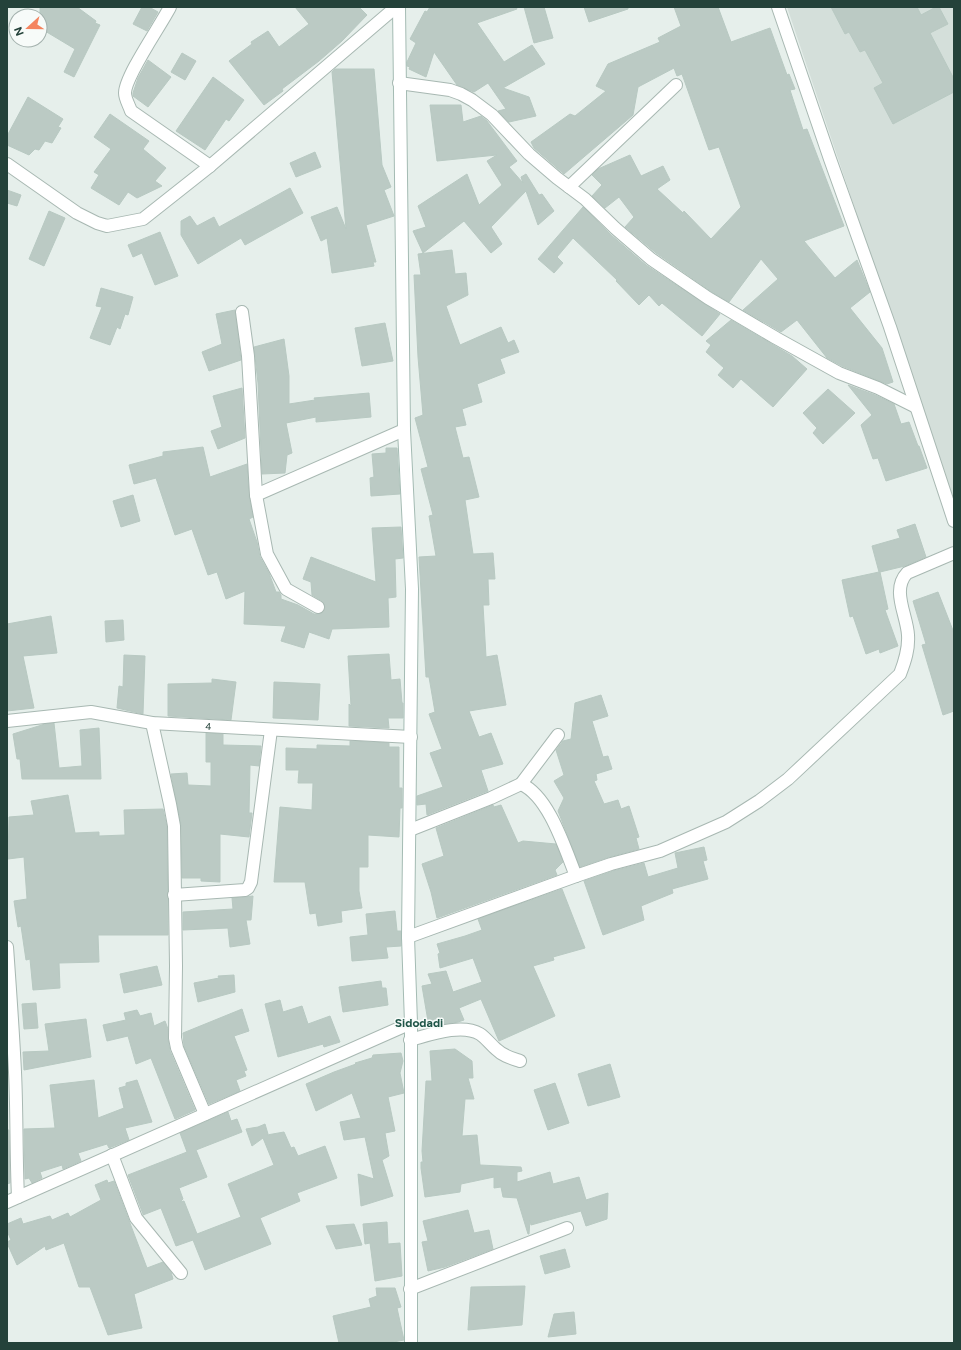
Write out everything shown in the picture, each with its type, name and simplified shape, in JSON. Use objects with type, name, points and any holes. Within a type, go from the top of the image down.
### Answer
[{"type":"street","points":[[397,7],[404,430],[412,589],[408,937],[411,1023],[411,1343]]},
{"type":"street","points":[[7,164],[77,213],[107,226],[143,219],[210,166],[397,7]]},
{"type":"street","points":[[778,7],[827,152],[890,327],[954,520]]},
{"type":"street","points":[[167,8],[132,72],[125,92],[126,99],[131,111],[210,166]]},
{"type":"street","points":[[399,83],[450,90],[472,100],[492,115],[529,154],[585,199],[615,228],[651,259],[708,298],[776,338],[839,373],[878,388],[916,407]]},
{"type":"street","points":[[569,187],[676,85]]},
{"type":"street","points":[[242,312],[248,356],[256,495],[266,554],[286,589],[318,607]]},
{"type":"street","points":[[256,495],[404,430]]},
{"type":"street","points":[[408,937],[611,864],[660,851],[726,822],[759,801],[788,779],[900,674],[907,656],[908,635],[901,601],[900,585],[902,579],[907,573],[954,553]]},
{"type":"street","name":"4","points":[[7,721],[90,712],[152,723],[411,738]]},
{"type":"street","points":[[152,723],[174,826],[176,966],[175,1038],[205,1114]]},
{"type":"street","points":[[174,895],[245,890],[248,888],[251,882],[271,730]]},
{"type":"street","points":[[410,830],[491,798],[521,784],[558,735]]},
{"type":"street","points":[[521,784],[534,792],[546,808],[576,876]]},
{"type":"street","points":[[7,947],[15,1071],[18,1197]]},
{"type":"street","points":[[7,1202],[411,1023]]},
{"type":"street","points":[[410,1040],[441,1031],[471,1031],[479,1034],[495,1049],[506,1056],[520,1061]]},
{"type":"street","points":[[112,1155],[136,1218],[181,1274]]},
{"type":"street","points":[[410,1289],[567,1228]]},
{"type":"shaded area","points":[[787,7],[954,7],[954,505],[853,203]]},
{"type":"building","points":[[77,7],[96,21],[95,23],[100,25],[74,77],[64,72],[75,49],[48,33],[48,8],[40,8]]},
{"type":"building","points":[[142,7],[149,7],[158,12],[147,31],[133,24]]},
{"type":"building","points":[[295,7],[359,7],[367,15],[342,41],[319,61],[282,89],[283,91],[264,105],[229,61],[252,44],[251,42],[268,31],[279,47],[309,24]]},
{"type":"building","points":[[430,7],[516,7],[517,9],[477,23],[504,62],[532,45],[545,64],[503,88],[529,97],[536,116],[509,122],[498,111],[506,109],[488,83],[474,92],[457,85],[434,52],[426,77],[409,69],[410,67],[407,66],[407,62],[416,43],[410,39],[425,11],[427,12]]},
{"type":"building","points":[[524,7],[544,7],[553,38],[534,43]]},
{"type":"building","points":[[584,7],[628,7],[628,9],[589,22]]},
{"type":"building","points":[[674,7],[718,7],[731,42],[770,28],[787,75],[789,74],[795,89],[790,90],[803,130],[807,129],[844,226],[804,241],[835,278],[857,260],[870,292],[850,308],[882,348],[893,382],[887,384],[842,366],[827,358],[797,320],[781,332],[743,310],[778,279],[761,259],[729,302],[656,253],[625,227],[634,217],[619,197],[605,208],[592,196],[602,185],[592,175],[598,169],[630,155],[641,176],[663,166],[670,180],[657,189],[683,213],[684,211],[711,239],[741,207],[719,147],[709,150],[682,74],[677,76],[674,68],[638,87],[633,115],[564,174],[534,148],[531,142],[570,114],[575,116],[606,91],[596,86],[608,64],[660,42],[658,38],[681,26]]},
{"type":"building","points":[[831,7],[917,7],[921,15],[936,7],[939,7],[948,24],[930,33],[954,79],[954,92],[893,124],[874,88],[883,83],[865,50],[860,52],[849,32],[845,34]]},
{"type":"building","points":[[182,53],[196,61],[185,80],[171,72]]},
{"type":"building","points":[[148,60],[171,77],[148,107],[133,96],[133,93],[138,78]]},
{"type":"building","points":[[335,69],[374,69],[382,165],[391,187],[384,190],[394,216],[366,225],[376,262],[373,262],[374,266],[332,273],[327,238],[321,241],[311,217],[337,207],[346,229],[332,72]]},
{"type":"building","points":[[213,77],[244,100],[229,121],[226,119],[205,150],[176,131]]},
{"type":"building","points":[[28,97],[63,119],[58,127],[61,128],[52,143],[45,141],[39,150],[35,149],[29,155],[7,145],[7,136]]},
{"type":"building","points":[[430,105],[461,105],[463,122],[481,116],[487,121],[517,161],[509,167],[523,183],[521,177],[526,174],[539,195],[542,194],[554,211],[538,225],[526,191],[491,227],[502,244],[491,253],[464,221],[423,253],[413,231],[426,227],[418,206],[467,174],[479,205],[502,185],[487,161],[497,155],[437,161]]},
{"type":"building","points":[[110,114],[149,141],[143,149],[166,168],[155,181],[162,186],[137,198],[128,192],[119,205],[91,188],[99,175],[94,172],[111,149],[94,137]]},
{"type":"building","points":[[315,152],[321,167],[296,177],[290,163]]},
{"type":"building","points":[[290,188],[303,213],[245,245],[241,238],[198,264],[181,235],[181,221],[190,216],[197,226],[214,217],[219,227]]},
{"type":"building","points":[[7,190],[21,195],[17,206],[7,203]]},
{"type":"building","points":[[583,207],[610,234],[646,265],[720,314],[702,336],[662,303],[659,306],[649,295],[639,305],[616,281],[617,280],[573,238],[557,257],[563,263],[554,273],[538,259]]},
{"type":"building","points":[[49,211],[65,218],[44,266],[29,259]]},
{"type":"building","points":[[160,232],[178,276],[155,285],[142,253],[133,257],[128,245]]},
{"type":"building","points":[[452,250],[455,274],[466,273],[468,295],[446,306],[460,345],[501,327],[508,343],[514,340],[519,352],[500,359],[505,373],[477,384],[482,402],[462,409],[466,425],[455,427],[463,458],[469,457],[479,497],[465,500],[473,554],[493,553],[495,579],[488,579],[489,605],[483,605],[486,657],[497,655],[506,705],[469,711],[479,737],[491,733],[503,764],[481,770],[488,791],[427,815],[426,804],[417,805],[417,796],[443,787],[430,753],[442,749],[429,714],[435,712],[429,677],[426,677],[419,557],[436,556],[429,516],[433,515],[421,469],[428,467],[415,418],[423,415],[418,357],[414,275],[421,275],[418,254]]},
{"type":"building","points":[[101,288],[133,297],[128,315],[125,314],[120,329],[117,327],[110,345],[90,338],[102,307],[96,306]]},
{"type":"building","points":[[235,310],[241,360],[209,371],[202,352],[222,344],[216,314]]},
{"type":"building","points":[[731,320],[792,356],[807,369],[773,407],[741,379],[733,388],[718,375],[724,368],[706,352],[711,345],[706,341]]},
{"type":"building","points":[[385,323],[393,361],[362,366],[355,328]]},
{"type":"building","points":[[284,339],[289,376],[289,404],[315,400],[314,398],[369,393],[371,417],[316,422],[316,417],[286,423],[292,453],[287,455],[285,473],[262,474],[258,383],[254,347]]},
{"type":"building","points":[[848,385],[894,404],[901,424],[909,422],[927,468],[886,481],[878,458],[873,459],[861,425],[872,415]]},
{"type":"building","points":[[242,388],[245,438],[218,449],[211,431],[222,427],[213,396]]},
{"type":"building","points":[[828,389],[855,413],[823,444],[813,433],[817,428],[803,413]]},
{"type":"building","points":[[203,447],[210,477],[247,464],[249,496],[253,517],[249,519],[257,542],[260,557],[269,573],[276,592],[279,592],[281,595],[281,599],[298,605],[314,614],[322,613],[325,607],[322,601],[312,595],[311,582],[303,579],[311,557],[376,582],[372,528],[401,527],[403,558],[395,559],[396,597],[388,598],[389,627],[332,629],[329,639],[309,632],[304,648],[281,641],[286,626],[244,624],[245,591],[226,599],[217,572],[208,575],[192,529],[175,535],[156,478],[134,484],[129,465],[163,456],[163,452]]},
{"type":"building","points":[[386,448],[397,448],[400,494],[371,496],[370,478],[374,477],[372,454],[386,453]]},
{"type":"building","points":[[133,495],[140,521],[121,527],[113,501]]},
{"type":"building","points":[[915,524],[926,557],[905,566],[880,572],[888,609],[885,610],[898,646],[880,653],[879,649],[866,654],[853,616],[850,617],[842,580],[879,572],[872,546],[900,538],[897,530]]},
{"type":"building","points":[[938,592],[954,633],[954,711],[943,715],[922,645],[926,644],[913,601]]},
{"type":"building","points":[[51,616],[57,653],[23,656],[34,708],[7,711],[7,624]]},
{"type":"building","points":[[123,620],[124,640],[106,642],[105,621]]},
{"type":"building","points":[[389,654],[391,680],[400,679],[403,718],[388,718],[389,728],[349,726],[349,704],[351,706],[348,656]]},
{"type":"building","points":[[124,655],[145,656],[143,714],[117,708],[119,686],[123,687]]},
{"type":"building","points":[[212,679],[236,682],[231,720],[168,716],[168,684],[212,683]]},
{"type":"building","points":[[274,682],[320,684],[318,720],[273,718]]},
{"type":"building","points":[[601,695],[608,716],[592,721],[603,757],[608,756],[612,769],[596,774],[597,780],[594,781],[604,804],[618,800],[621,809],[629,806],[639,837],[636,838],[639,849],[580,867],[558,811],[564,798],[554,781],[564,775],[556,750],[563,741],[571,739],[575,703]]},
{"type":"building","points":[[54,723],[59,768],[82,766],[80,730],[99,728],[101,779],[22,779],[20,759],[17,759],[13,734],[45,724]]},
{"type":"building","points":[[206,733],[223,734],[223,745],[261,746],[259,766],[250,765],[249,813],[252,813],[249,837],[220,834],[220,882],[201,881],[201,878],[182,878],[181,825],[171,774],[187,773],[188,785],[211,786],[211,762],[206,762]]},
{"type":"building","points":[[350,741],[389,743],[389,747],[399,747],[399,788],[402,788],[402,808],[400,808],[399,837],[368,835],[368,867],[359,867],[359,891],[362,908],[341,911],[342,922],[318,926],[316,913],[310,914],[305,882],[274,882],[280,807],[312,810],[313,783],[298,783],[299,770],[286,770],[286,748],[317,749],[317,745],[350,746]]},
{"type":"building","points":[[68,795],[75,833],[99,832],[99,836],[125,835],[124,810],[163,809],[167,827],[168,935],[98,935],[99,962],[59,963],[60,988],[33,990],[30,959],[26,960],[21,926],[18,927],[14,901],[27,899],[24,857],[8,859],[9,817],[34,815],[31,801]]},
{"type":"building","points":[[493,805],[494,807],[501,805],[518,843],[523,841],[556,844],[563,862],[555,870],[557,875],[437,918],[422,864],[444,856],[436,828]]},
{"type":"building","points":[[704,847],[707,860],[703,861],[708,879],[672,889],[673,893],[641,906],[644,920],[603,935],[584,881],[613,871],[644,863],[648,877],[678,868],[675,853]]},
{"type":"building","points":[[562,889],[585,948],[553,957],[554,960],[533,966],[555,1016],[499,1041],[481,999],[459,1008],[464,1020],[429,1027],[422,986],[432,984],[428,974],[446,971],[453,992],[482,982],[473,958],[440,968],[438,954],[440,953],[437,944],[482,930],[478,919]]},
{"type":"building","points":[[253,896],[251,920],[246,920],[250,944],[230,947],[228,928],[183,930],[183,912],[233,909],[232,898]]},
{"type":"building","points":[[395,911],[397,931],[401,931],[401,946],[386,947],[388,958],[352,961],[350,937],[368,935],[366,914]]},
{"type":"building","points":[[157,966],[162,985],[124,993],[120,974]]},
{"type":"building","points":[[234,975],[235,992],[198,1002],[194,983],[219,978],[218,976]]},
{"type":"building","points":[[381,981],[382,988],[386,988],[388,1005],[343,1012],[339,987]]},
{"type":"building","points":[[280,1000],[283,1012],[302,1006],[308,1024],[330,1016],[340,1042],[324,1047],[323,1044],[278,1057],[265,1004]]},
{"type":"building","points":[[36,1003],[38,1028],[24,1029],[22,1004]]},
{"type":"building","points":[[242,1009],[249,1031],[234,1036],[247,1070],[244,1071],[246,1076],[236,1080],[240,1091],[209,1104],[184,1046],[183,1033]]},
{"type":"building","points":[[137,1010],[140,1016],[151,1013],[154,1026],[165,1021],[168,1029],[170,1051],[195,1110],[175,1119],[151,1058],[136,1064],[128,1036],[107,1041],[103,1025],[126,1020],[124,1013]]},
{"type":"building","points":[[86,1019],[91,1057],[24,1070],[23,1052],[49,1051],[45,1024]]},
{"type":"building","points":[[455,1049],[472,1061],[473,1078],[468,1078],[474,1099],[465,1099],[462,1136],[477,1135],[480,1165],[521,1167],[522,1171],[517,1172],[517,1182],[550,1172],[553,1184],[579,1177],[586,1200],[608,1193],[607,1219],[586,1226],[581,1211],[531,1225],[530,1220],[528,1234],[517,1198],[503,1197],[501,1187],[494,1188],[494,1177],[461,1184],[460,1192],[425,1197],[421,1162],[423,1162],[422,1151],[426,1081],[432,1081],[430,1051]]},
{"type":"building","points":[[401,1053],[403,1061],[400,1073],[404,1093],[388,1097],[395,1131],[385,1133],[389,1156],[382,1160],[393,1196],[361,1206],[358,1174],[374,1179],[365,1137],[344,1140],[340,1122],[361,1118],[352,1093],[316,1111],[306,1084],[356,1064],[355,1063],[372,1058],[373,1055]]},
{"type":"building","points":[[610,1064],[620,1097],[588,1106],[578,1074]]},
{"type":"building","points":[[94,1080],[98,1118],[124,1108],[119,1088],[126,1086],[126,1083],[137,1080],[152,1122],[125,1128],[129,1140],[109,1148],[107,1144],[78,1153],[81,1161],[63,1169],[62,1165],[40,1172],[42,1178],[32,1183],[29,1178],[25,1179],[24,1129],[55,1128],[50,1085]]},
{"type":"building","points":[[555,1083],[569,1123],[548,1130],[534,1090]]},
{"type":"building","points":[[228,1112],[231,1121],[237,1119],[242,1132],[196,1150],[207,1177],[179,1188],[183,1199],[180,1202],[184,1201],[197,1234],[241,1217],[228,1184],[274,1165],[263,1138],[252,1146],[246,1129],[265,1124],[267,1135],[284,1132],[291,1148],[294,1147],[298,1156],[325,1146],[337,1178],[297,1193],[300,1201],[260,1218],[271,1244],[205,1270],[193,1240],[176,1246],[161,1208],[143,1215],[128,1175],[187,1152],[180,1133]]},
{"type":"building","points":[[7,1130],[9,1130],[10,1183],[7,1184]]},
{"type":"building","points":[[107,1180],[108,1183],[114,1181],[147,1268],[163,1262],[171,1272],[173,1279],[134,1294],[142,1328],[108,1335],[90,1287],[79,1287],[64,1243],[46,1250],[45,1246],[17,1265],[7,1243],[11,1240],[7,1231],[7,1224],[21,1218],[23,1224],[50,1216],[52,1220],[68,1213],[70,1217],[101,1200],[95,1185]]},
{"type":"building","points":[[468,1210],[474,1233],[489,1230],[493,1249],[445,1267],[428,1271],[422,1242],[428,1241],[423,1221]]},
{"type":"building","points":[[387,1222],[388,1244],[400,1243],[402,1276],[375,1281],[370,1243],[365,1244],[363,1224]]},
{"type":"building","points":[[354,1224],[362,1245],[336,1249],[326,1226]]},
{"type":"building","points":[[565,1249],[570,1267],[545,1274],[540,1256]]},
{"type":"building","points":[[525,1286],[522,1325],[468,1330],[471,1287]]},
{"type":"building","points":[[376,1288],[395,1288],[401,1307],[397,1308],[404,1340],[388,1343],[339,1343],[333,1316],[371,1307],[369,1299],[377,1296]]},
{"type":"building","points":[[574,1312],[576,1334],[548,1337],[554,1314]]},
{"type":"district","name":"Sidodadi","points":[[419,1023]]}]
